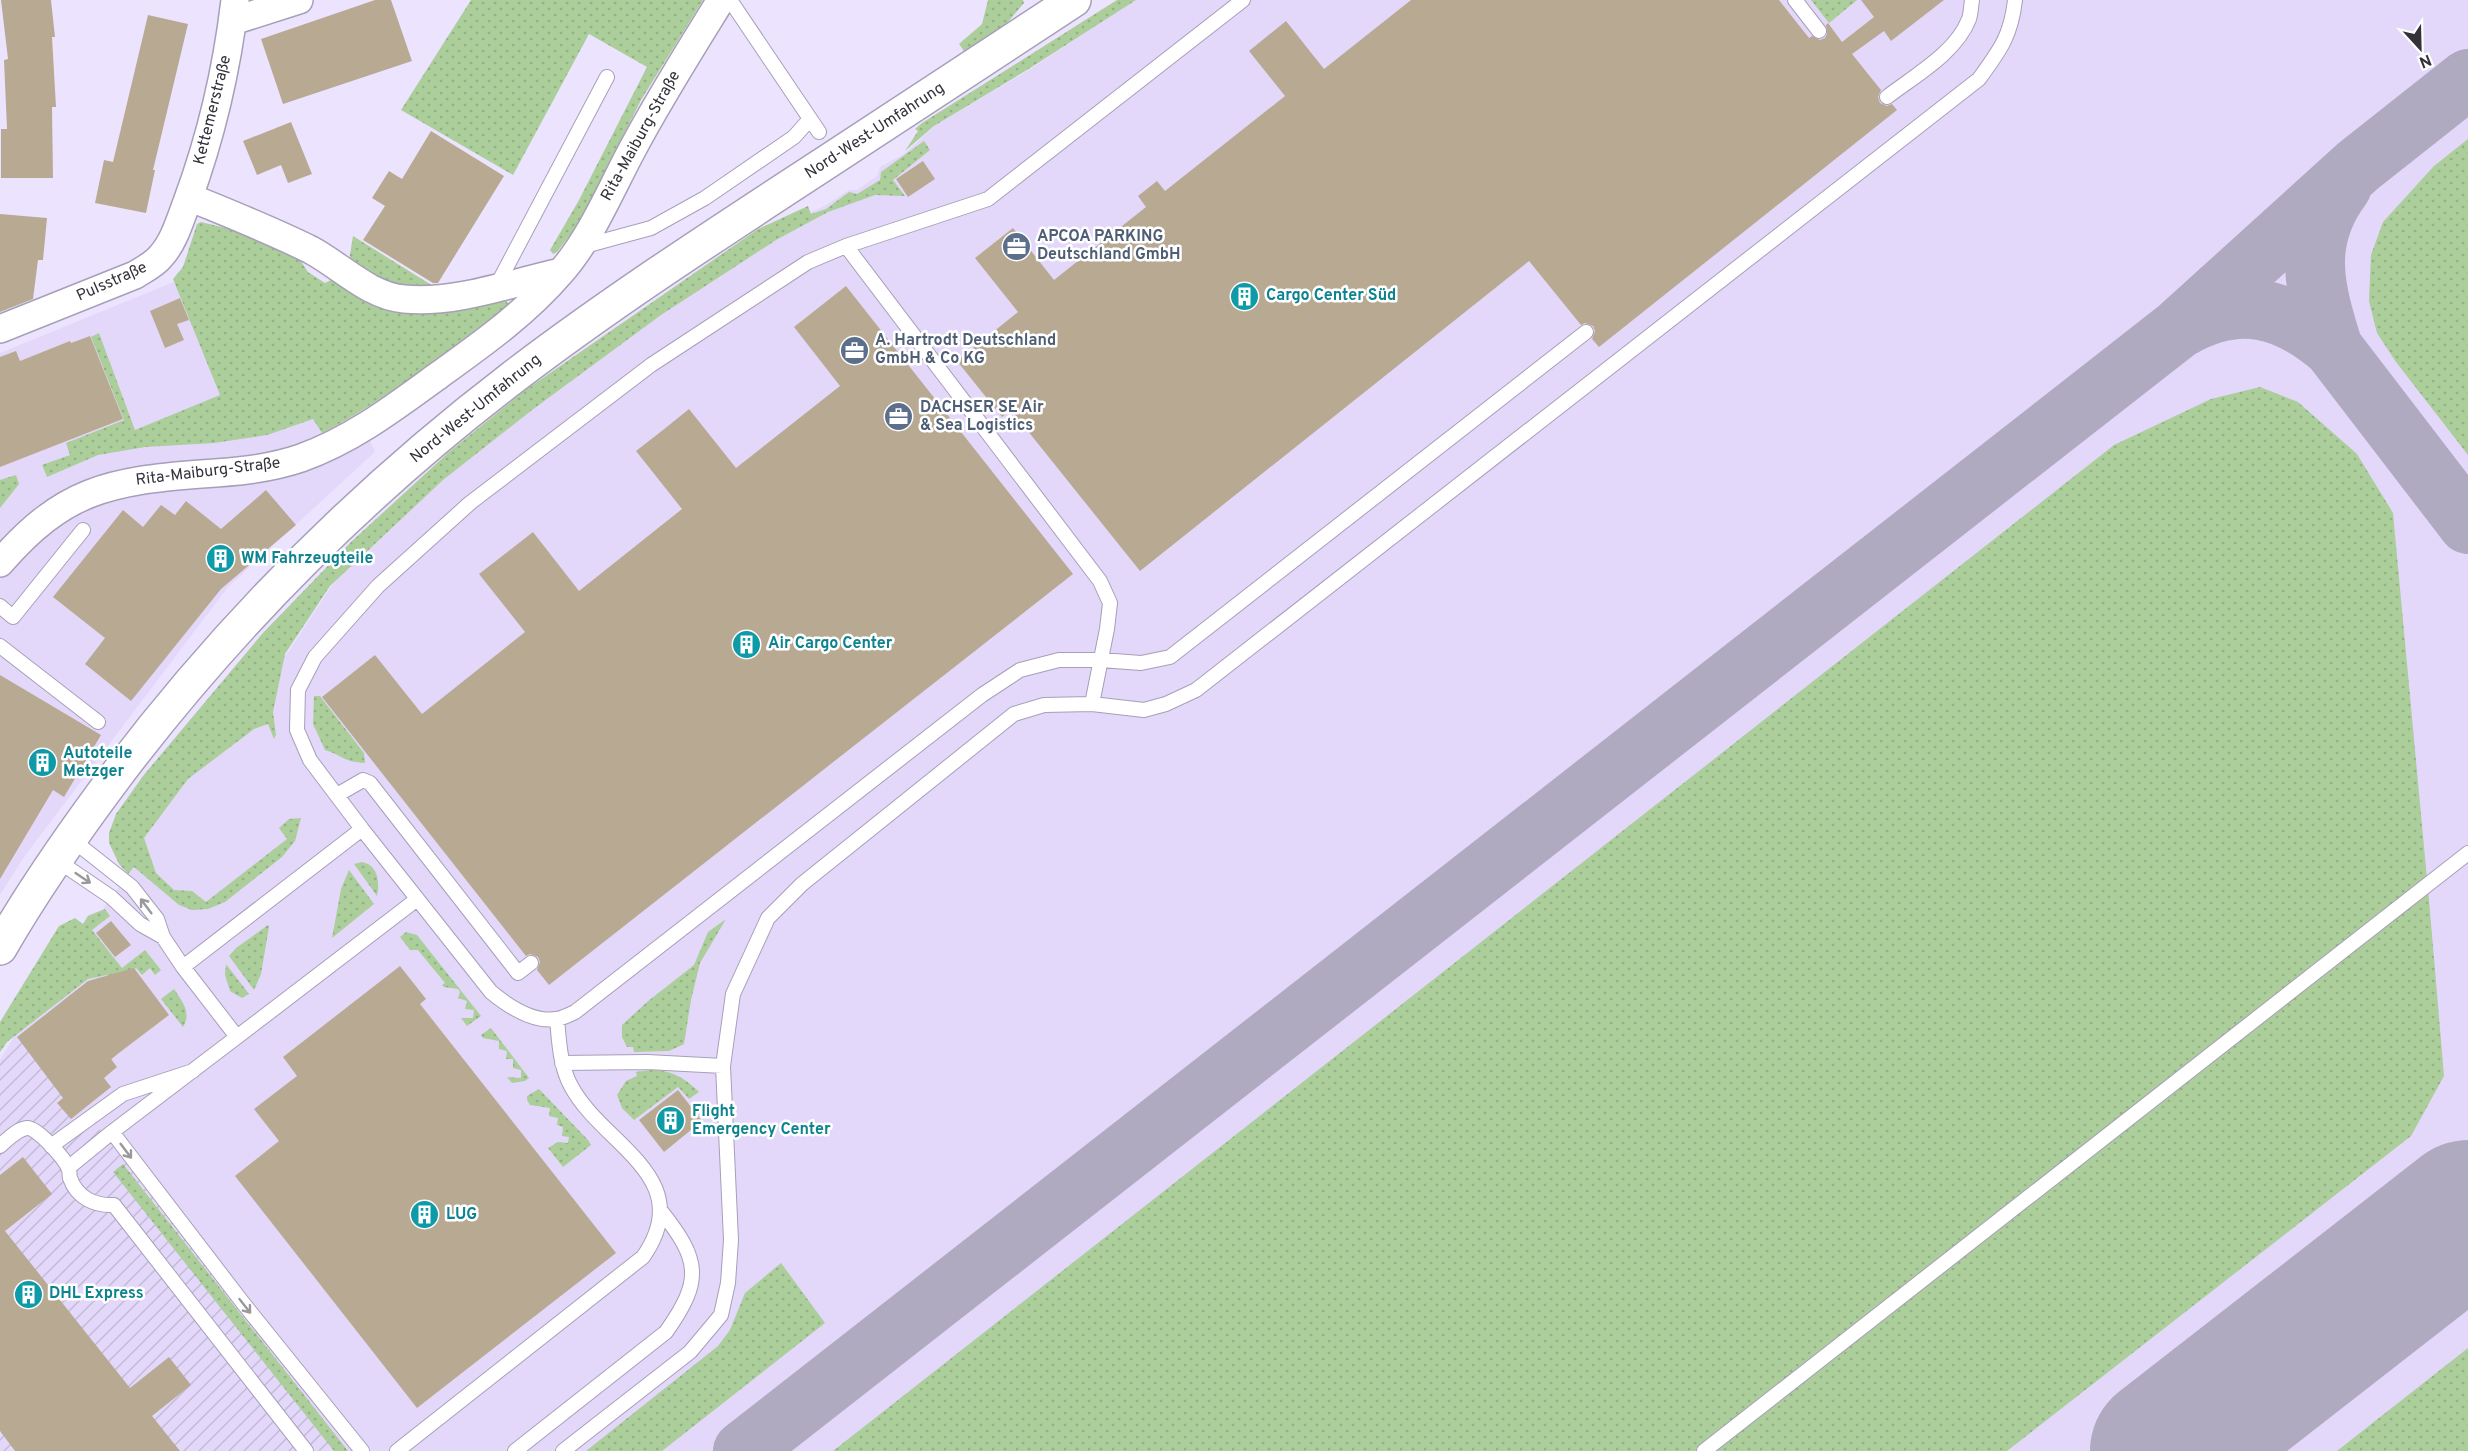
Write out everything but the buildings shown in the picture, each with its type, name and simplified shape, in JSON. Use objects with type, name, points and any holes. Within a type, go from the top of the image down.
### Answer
[{"type":"main road","name":"Nord-West-Umfahrung","points":[[0,948],[63,849],[146,736],[238,626],[334,530],[449,428],[573,333],[724,228],[1074,0]]},
{"type":"street","name":"Kettemerstraße","points":[[189,197],[218,104],[234,11],[299,0]]},
{"type":"street","name":"Rita-Maiburg-Straße","points":[[0,563],[41,521],[62,507],[104,488],[150,478],[276,466],[303,457],[351,435],[488,340],[561,272],[579,248],[656,105],[721,0]]},
{"type":"street","points":[[189,197],[326,258],[374,290],[400,299],[432,301],[463,296],[561,272]]},
{"type":"street","name":"Pulsstraße","points":[[0,329],[151,266],[162,256],[171,242],[189,197]]},
{"type":"lane","points":[[730,0],[819,132]]},
{"type":"lane","points":[[1243,0],[988,199],[846,246],[808,262],[651,364],[470,503],[378,586],[315,657],[298,690],[297,730],[310,759],[416,900],[491,992],[508,1005],[544,1019],[557,1019],[575,1012],[982,695],[1020,670],[1059,660],[1141,663],[1170,657],[1586,332]]},
{"type":"lane","points":[[1795,0],[1819,31]]},
{"type":"lane","points":[[1887,97],[1939,57],[1960,35],[1969,19],[1972,0]]},
{"type":"lane","points":[[563,1451],[690,1352],[721,1315],[728,1283],[731,1240],[723,1066],[733,994],[768,918],[795,891],[1014,714],[1044,705],[1092,704],[1144,710],[1166,704],[1196,690],[1979,78],[2005,40],[2013,23],[2015,0]]},
{"type":"lane","points":[[496,287],[607,77]]},
{"type":"lane","points":[[579,248],[651,228],[705,198],[794,137],[810,119]]},
{"type":"lane","points":[[846,246],[1100,581],[1110,603],[1092,704]]},
{"type":"lane","points":[[0,606],[13,617],[83,530]]},
{"type":"lane","points":[[0,646],[98,722]]},
{"type":"lane","points":[[337,795],[363,780],[370,783],[518,973],[531,963]]},
{"type":"lane","points":[[183,967],[362,830]]},
{"type":"lane","points":[[63,849],[140,924],[163,938]]},
{"type":"lane","points":[[63,849],[108,866],[132,887],[157,919],[163,938],[183,967],[237,1037]]},
{"type":"lane","points":[[1704,1451],[2468,853]]},
{"type":"lane","points":[[68,1168],[416,900]]},
{"type":"lane","points":[[515,1451],[666,1332],[679,1314],[691,1281],[692,1264],[688,1250],[681,1236],[661,1211],[651,1178],[641,1163],[587,1108],[572,1088],[562,1063],[557,1019]]},
{"type":"lane","points":[[562,1063],[647,1062],[723,1066]]},
{"type":"lane","points":[[51,1146],[123,1094],[192,1071]]},
{"type":"lane","points":[[0,1146],[19,1130],[28,1127],[37,1130],[68,1168],[70,1179],[86,1199],[100,1206],[114,1205],[306,1451]]},
{"type":"lane","points":[[112,1132],[243,1303],[362,1451]]},
{"type":"lane","points":[[397,1451],[644,1257],[656,1236],[661,1211]]},
{"type":"shaded area","points":[[1135,0],[2468,0],[2468,1451],[0,1451],[0,1060],[88,915],[102,910],[133,867],[130,851],[242,705],[289,651],[330,588],[364,544],[452,461],[776,228],[824,206],[849,190],[857,190],[877,176],[880,167],[904,154],[936,125],[1029,70]]},
{"type":"shaded area","points":[[181,279],[299,281],[375,452],[228,587],[24,857],[0,895],[0,353]]},
{"type":"shaded area","points":[[101,977],[114,979],[151,992],[169,1015],[112,1059],[117,1067],[104,1078],[111,1087],[84,1109],[348,1451],[0,1451],[0,1060],[17,1037],[88,981]]},
{"type":"green space","points":[[471,0],[703,0],[641,100],[580,222],[553,254],[550,250],[579,200],[647,67],[589,34],[513,175],[401,110]]},
{"type":"green space","points":[[988,0],[1023,0],[1024,3],[1002,29],[964,51],[959,44],[982,24]]},
{"type":"green space","points":[[1117,0],[1136,0],[934,126],[905,151],[918,131],[915,129],[922,123]]},
{"type":"green space","points":[[1811,0],[1857,0],[1829,23]]},
{"type":"green space","points":[[2468,139],[2468,455],[2396,362],[2377,333],[2369,301],[2371,255],[2383,222],[2434,166]]},
{"type":"green space","points":[[924,141],[930,150],[893,180],[905,196],[875,195],[828,212],[776,240],[661,315],[532,410],[443,480],[330,586],[285,654],[273,712],[276,735],[274,739],[268,724],[254,729],[188,779],[144,838],[156,873],[174,890],[192,891],[206,902],[287,839],[279,828],[289,819],[301,818],[295,841],[282,857],[225,902],[208,909],[192,910],[179,905],[134,867],[128,874],[119,864],[109,843],[109,833],[116,814],[143,776],[262,634],[351,542],[449,452],[524,391],[758,229],[808,206],[811,214],[826,209],[849,192],[857,194],[880,180],[881,172]]},
{"type":"green space","points":[[201,222],[238,231],[296,254],[308,272],[325,283],[333,279],[349,284],[502,294],[509,305],[395,389],[322,433],[313,419],[267,435],[214,443],[145,447],[98,455],[47,477],[42,465],[70,455],[66,443],[124,420],[91,337],[99,333],[135,430],[220,395],[173,279],[183,267],[197,224]]},
{"type":"green space","points":[[353,236],[433,286],[401,292],[349,261]]},
{"type":"green space","points":[[2260,387],[2298,402],[2357,454],[2393,513],[2427,879],[1696,1451],[833,1451],[2114,445],[2211,399]]},
{"type":"green space","points":[[16,475],[19,484],[0,508],[0,480]]},
{"type":"green space","points":[[314,696],[320,696],[364,753],[365,763],[347,760],[325,750],[313,724]]},
{"type":"green space","points":[[362,862],[375,870],[378,885],[377,896],[354,864]]},
{"type":"green space","points":[[349,870],[374,904],[332,938],[341,889]]},
{"type":"green space","points":[[2428,888],[2444,1076],[2411,1136],[2007,1451],[1709,1451]]},
{"type":"green space","points":[[105,909],[110,916],[92,930],[122,968],[145,950],[161,970],[155,975],[150,968],[142,975],[136,968],[121,980],[107,975],[88,979],[7,1042],[0,1052],[0,1022],[59,926],[75,918],[83,924],[88,916]]},
{"type":"green space","points":[[726,919],[700,963],[684,1044],[669,1051],[634,1052],[633,1047],[627,1047],[622,1037],[622,1025],[694,965],[708,932]]},
{"type":"green space","points":[[268,925],[261,974],[254,990],[229,956],[236,948]]},
{"type":"green space","points":[[406,932],[417,935],[481,1016],[467,1026],[461,1018],[473,1018],[474,1010],[465,1009],[467,1001],[458,998],[460,992],[458,989],[442,985],[445,983],[418,950],[410,950],[400,937]]},
{"type":"green space","points":[[226,964],[249,994],[242,998],[230,991],[225,975]]},
{"type":"green space","points":[[174,989],[186,1012],[186,1022],[183,1027],[161,999]]},
{"type":"green space","points":[[491,1028],[529,1078],[525,1081],[512,1083],[507,1077],[521,1078],[521,1070],[513,1068],[513,1059],[506,1059],[507,1051],[499,1049],[499,1041],[483,1038],[481,1035]]},
{"type":"green space","points":[[650,1070],[677,1075],[699,1092],[689,1099],[678,1087],[634,1120],[622,1108],[617,1095],[626,1081],[637,1076],[636,1072]]},
{"type":"green space","points":[[539,1089],[591,1145],[563,1167],[548,1148],[558,1142],[568,1143],[569,1137],[562,1136],[563,1127],[557,1125],[558,1118],[549,1116],[550,1108],[530,1105],[527,1100],[527,1096]]},
{"type":"green space","points":[[123,1164],[348,1451],[334,1451],[113,1172]]},
{"type":"green space","points":[[781,1263],[825,1323],[662,1451],[586,1451],[718,1346],[730,1330],[745,1293]]},
{"type":"green space","points":[[2468,1348],[2468,1451],[2337,1451]]},
{"type":"taxiway","points":[[743,1451],[2177,330],[2358,166],[2468,79]]},
{"type":"taxiway","points":[[2333,348],[2317,285],[2316,245],[2329,206],[2342,186]]},
{"type":"taxiway","points":[[2182,327],[2203,317],[2223,311],[2242,309],[2261,310],[2279,315],[2315,334],[2333,348],[2468,524]]},
{"type":"runway","points":[[2165,1451],[2468,1215]]},
{"type":"place","name":"APCOA PARKING Deutschland GmbH","points":[[1016,246]]},
{"type":"place","name":"Cargo Center Süd","points":[[1245,296]]},
{"type":"place","name":"A. Hartrodt Deutschland GmbH & Co KG","points":[[854,350]]},
{"type":"place","name":"DACHSER SE Air & Sea Logistics","points":[[899,417]]},
{"type":"place","name":"WM Fahrzeugteile","points":[[220,559]]},
{"type":"place","name":"Air Cargo Center","points":[[747,644]]},
{"type":"place","name":"Autoteile Metzger","points":[[42,763]]},
{"type":"place","name":"Flight Emergency Center","points":[[671,1121]]},
{"type":"place","name":"LUG","points":[[425,1215]]},
{"type":"place","name":"DHL Express","points":[[28,1294]]}]
